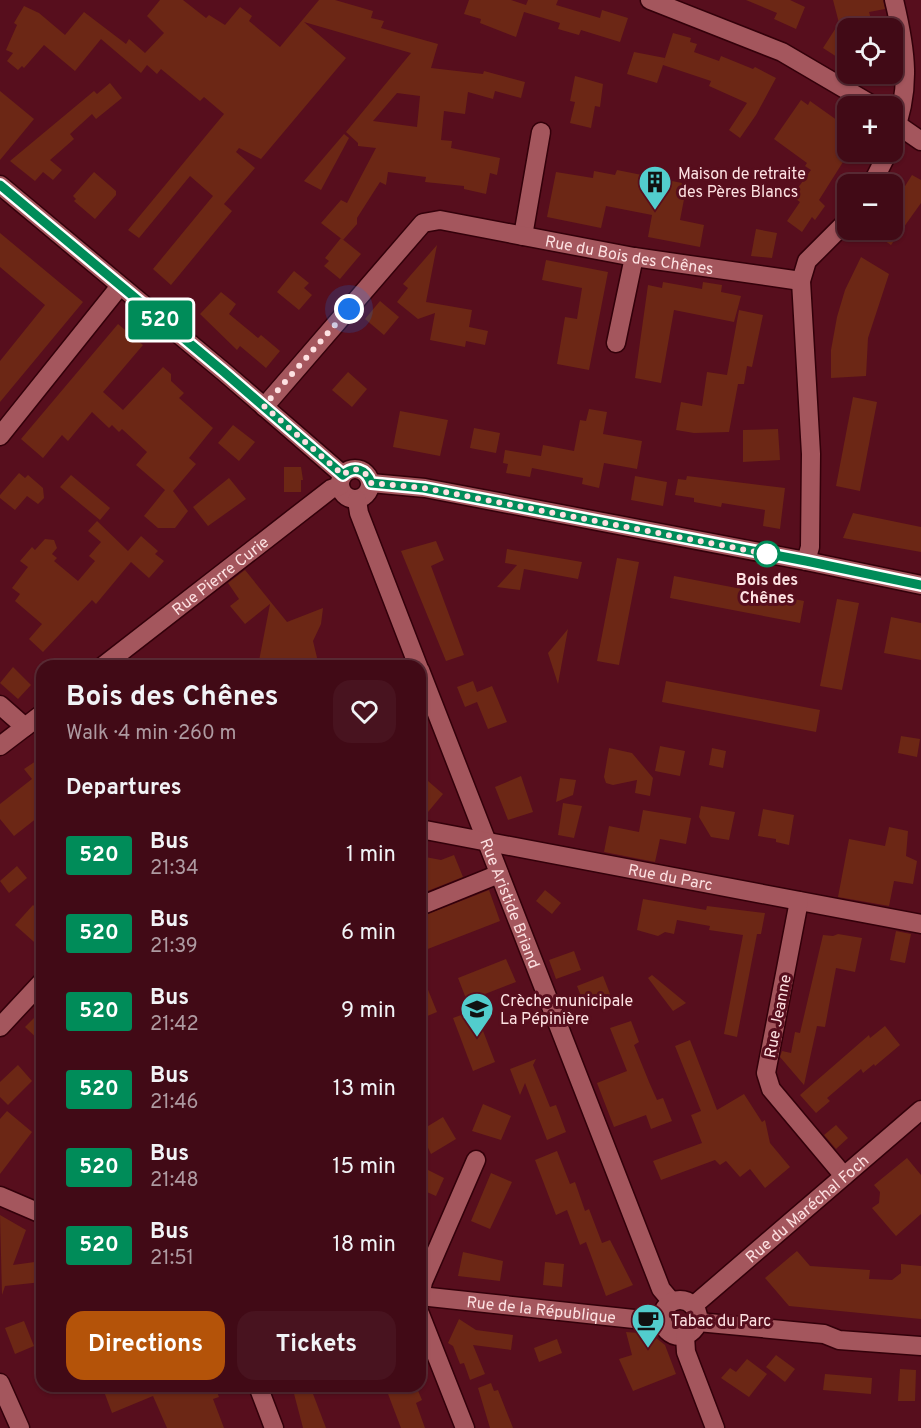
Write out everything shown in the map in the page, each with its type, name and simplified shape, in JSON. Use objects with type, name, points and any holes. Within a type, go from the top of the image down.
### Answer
[{"type":"street","points":[[650,0],[782,52],[857,96]]},
{"type":"street","points":[[894,0],[907,59],[900,96]]},
{"type":"street","points":[[523,236],[541,132]]},
{"type":"street","points":[[903,132],[921,141]]},
{"type":"street","points":[[0,185],[264,406],[342,481],[346,496],[357,500],[367,494],[371,483],[369,477],[353,469],[342,481]]},
{"type":"street","name":"Rue du Bois des Chênes","points":[[264,406],[423,223],[440,220],[634,257],[801,281]]},
{"type":"street","points":[[806,561],[810,547],[811,454],[801,281],[807,261],[837,231]]},
{"type":"street","points":[[616,343],[634,257]]},
{"type":"street","points":[[0,436],[120,286]]},
{"type":"street","name":"Rue Pierre Curie","points":[[111,660],[342,481]]},
{"type":"street","points":[[371,483],[424,488],[921,585]]},
{"type":"street","name":"Rue Aristide Briand","points":[[357,500],[359,513],[416,660]]},
{"type":"street","name":"Rue Aristide Briand","points":[[426,686],[661,1289],[672,1302]]},
{"type":"street","points":[[0,705],[25,726]]},
{"type":"street","points":[[0,746],[36,718]]},
{"type":"street","name":"Rue du Parc","points":[[426,830],[921,924]]},
{"type":"street","points":[[426,904],[499,874]]},
{"type":"street","name":"Rue Jeanne","points":[[799,901],[766,1073],[771,1089],[844,1176]]},
{"type":"street","points":[[0,1027],[36,988]]},
{"type":"street","name":"Rue du Maréchal Foch","points":[[695,1314],[844,1176],[921,1110]]},
{"type":"street","points":[[426,1275],[476,1160]]},
{"type":"street","points":[[0,1196],[36,1211]]},
{"type":"street","name":"Rue de la République","points":[[426,1297],[662,1322]]},
{"type":"street","points":[[695,1314],[693,1330],[684,1336],[670,1334],[662,1322],[664,1310],[672,1302],[683,1300],[695,1314],[824,1334],[840,1340],[921,1346]]},
{"type":"street","points":[[426,1329],[465,1428]]},
{"type":"street","points":[[684,1336],[686,1352],[715,1428]]},
{"type":"street","points":[[0,1383],[20,1428]]},
{"type":"street","points":[[260,1392],[274,1428]]},
{"type":"building","points":[[160,0],[183,0],[206,18],[209,15],[225,25],[240,7],[252,16],[249,21],[280,47],[319,0],[335,0],[373,11],[371,18],[384,21],[381,28],[438,44],[431,68],[483,74],[484,71],[525,82],[521,98],[495,91],[493,99],[468,92],[465,114],[444,111],[441,140],[452,141],[451,148],[500,158],[497,175],[490,173],[486,194],[464,189],[464,186],[425,182],[426,177],[388,172],[386,185],[380,182],[357,218],[357,224],[343,240],[321,223],[341,200],[347,203],[376,148],[358,146],[358,143],[346,132],[411,53],[304,22],[346,58],[261,159],[239,148],[236,152],[255,168],[224,204],[232,211],[171,285],[153,269],[213,196],[190,176],[139,238],[128,230],[224,114],[204,97],[200,101],[161,69],[157,74],[147,65],[141,73],[101,39],[75,71],[44,45],[24,68],[22,66],[18,70],[7,61],[13,53],[6,50],[17,25],[14,23],[24,6],[39,13],[65,35],[84,12],[126,44],[129,39],[145,53],[164,33],[147,16]],"holes":[[[397,93],[420,96],[417,127],[373,121]]]},
{"type":"building","points":[[469,0],[511,0],[526,5],[528,0],[558,0],[556,5],[600,18],[602,10],[628,18],[620,42],[581,30],[579,35],[558,29],[560,23],[524,12],[516,37],[480,23],[481,19],[464,14]]},
{"type":"building","points":[[746,0],[790,0],[805,7],[796,29],[774,19],[777,13]]},
{"type":"building","points":[[833,0],[883,0],[885,9],[869,12],[871,18],[838,18]]},
{"type":"building","points":[[837,26],[837,57],[823,48]]},
{"type":"building","points":[[673,33],[691,38],[690,42],[697,44],[694,52],[719,61],[721,56],[753,69],[755,67],[776,78],[756,115],[740,138],[729,130],[747,103],[709,86],[711,81],[663,65],[657,83],[627,74],[634,52],[665,58]]},
{"type":"building","points":[[575,76],[603,84],[600,107],[595,106],[591,128],[570,123],[575,102],[570,101]]},
{"type":"building","points":[[110,83],[122,98],[96,119],[92,114],[70,134],[74,139],[50,160],[62,170],[53,180],[43,172],[35,181],[10,161],[94,91],[97,94]]},
{"type":"building","points":[[0,91],[34,119],[0,160]]},
{"type":"building","points":[[801,100],[808,105],[810,101],[837,120],[837,162],[843,162],[819,200],[825,206],[815,220],[812,217],[802,232],[787,221],[800,202],[792,196],[811,170],[805,166],[807,163],[774,139]]},
{"type":"building","points":[[344,134],[349,138],[321,190],[304,181]]},
{"type":"building","name":"Maison de retraite des Pères Blancs","points":[[617,170],[687,184],[680,220],[704,225],[700,247],[648,237],[652,215],[606,206],[601,228],[547,217],[556,172],[593,178],[594,171],[615,175]]},
{"type":"building","points":[[94,172],[116,191],[116,195],[95,219],[74,201],[76,199],[73,196]]},
{"type":"building","points":[[912,175],[921,180],[921,203],[903,228],[903,206],[903,189]]},
{"type":"building","points":[[756,229],[777,233],[772,258],[751,256]]},
{"type":"building","points":[[0,233],[83,302],[0,402],[0,361],[45,305],[0,267]]},
{"type":"building","points":[[341,238],[361,254],[340,279],[324,266],[329,261],[325,258]]},
{"type":"building","points":[[884,240],[895,240],[891,245]]},
{"type":"building","points":[[437,245],[426,302],[472,310],[469,327],[488,331],[485,345],[466,341],[465,347],[430,340],[435,313],[418,319],[397,302],[408,288],[403,284]]},
{"type":"building","points":[[861,257],[889,274],[868,338],[866,376],[831,378],[831,350],[837,317],[845,290]]},
{"type":"building","points":[[546,260],[608,272],[589,370],[557,364],[565,317],[577,319],[582,288],[542,280]]},
{"type":"building","points":[[294,271],[309,283],[304,288],[312,295],[299,310],[277,292]]},
{"type":"building","points":[[663,282],[702,289],[703,282],[722,285],[721,292],[741,296],[734,322],[674,310],[661,383],[635,378],[648,285],[662,288]]},
{"type":"building","points":[[221,292],[236,304],[229,314],[258,338],[261,335],[280,351],[266,368],[240,346],[237,350],[200,314]]},
{"type":"building","points":[[380,301],[399,317],[384,335],[365,319]]},
{"type":"building","points":[[739,310],[763,315],[752,367],[747,366],[744,384],[738,384],[729,432],[694,433],[676,430],[681,402],[702,406],[707,372],[727,375]]},
{"type":"building","points":[[118,324],[143,345],[103,392],[123,410],[163,367],[171,374],[171,381],[184,393],[179,398],[213,428],[189,458],[196,464],[173,491],[188,511],[175,528],[158,528],[144,516],[165,490],[136,465],[147,452],[122,429],[119,432],[112,425],[109,428],[92,412],[68,441],[62,435],[43,458],[21,439]]},
{"type":"building","points":[[348,372],[367,389],[352,407],[332,390]]},
{"type":"building","points":[[853,397],[877,402],[860,491],[836,486]]},
{"type":"building","points":[[589,409],[607,412],[603,434],[642,441],[637,469],[604,463],[599,488],[582,484],[583,478],[532,468],[530,477],[506,473],[508,464],[503,463],[505,450],[541,456],[543,445],[574,451],[580,420],[586,421]]},
{"type":"building","points":[[400,411],[448,420],[440,456],[393,447]]},
{"type":"building","points":[[233,425],[255,442],[239,461],[218,443]]},
{"type":"building","points":[[474,428],[500,433],[496,453],[470,448]]},
{"type":"building","points":[[778,429],[780,460],[743,462],[743,430]]},
{"type":"building","points":[[284,467],[301,467],[303,480],[301,480],[301,492],[284,492]]},
{"type":"building","points":[[19,473],[25,478],[28,475],[43,488],[44,498],[38,504],[27,496],[15,510],[0,498],[0,495]]},
{"type":"building","points":[[71,475],[110,508],[100,520],[60,487]]},
{"type":"building","points":[[635,476],[667,482],[663,506],[631,500]]},
{"type":"building","points":[[687,476],[785,488],[780,529],[763,526],[765,510],[722,503],[721,507],[694,502],[694,498],[675,495],[678,479],[686,480]]},
{"type":"building","points":[[229,478],[246,499],[208,526],[193,507]]},
{"type":"building","points":[[853,513],[921,527],[921,552],[843,538]]},
{"type":"building","points":[[97,521],[128,551],[141,536],[158,551],[155,554],[164,561],[149,578],[131,562],[96,604],[92,600],[43,652],[29,639],[42,624],[15,601],[20,594],[12,588],[28,567],[20,561],[32,547],[35,550],[45,539],[54,540],[57,548],[52,554],[57,558],[54,561],[78,581],[95,561],[89,556],[101,542],[88,531]]},
{"type":"building","points":[[436,541],[444,560],[431,566],[464,655],[446,661],[401,551]]},
{"type":"building","points":[[507,549],[582,562],[578,579],[524,569],[520,590],[497,587],[517,565],[505,563]]},
{"type":"building","points":[[617,558],[639,562],[619,665],[597,661]]},
{"type":"building","points":[[245,570],[287,622],[323,608],[321,624],[313,641],[318,660],[259,660],[270,604],[245,624],[230,606],[239,599],[228,583]]},
{"type":"building","points":[[674,576],[804,601],[800,623],[670,598]]},
{"type":"building","points":[[837,599],[859,603],[842,690],[820,686]]},
{"type":"building","points":[[891,617],[921,623],[921,660],[884,653]]},
{"type":"building","points":[[568,629],[558,684],[548,653]]},
{"type":"building","points":[[13,667],[31,685],[18,699],[0,683]]},
{"type":"building","points":[[473,681],[477,692],[492,686],[507,722],[488,729],[477,702],[465,707],[457,687]]},
{"type":"building","points":[[666,681],[820,710],[816,732],[662,702]]},
{"type":"building","points":[[901,736],[920,739],[917,757],[898,753]]},
{"type":"building","points":[[660,746],[685,751],[680,776],[655,771]]},
{"type":"building","points":[[609,748],[632,753],[653,778],[650,796],[635,793],[637,780],[613,785],[606,783],[604,777]]},
{"type":"building","points":[[712,748],[726,751],[723,768],[709,765]]},
{"type":"building","points":[[36,761],[36,819],[14,836],[0,819],[0,804],[32,779],[24,769]]},
{"type":"building","points":[[521,776],[533,812],[508,820],[495,787]]},
{"type":"building","points":[[560,778],[576,780],[573,795],[556,802]]},
{"type":"building","points":[[428,781],[443,794],[428,812],[426,810],[426,783]]},
{"type":"building","points":[[563,803],[582,806],[574,838],[558,835]]},
{"type":"building","points":[[701,806],[735,812],[729,840],[711,837],[699,817]]},
{"type":"building","points":[[763,809],[794,815],[789,845],[776,842],[776,839],[758,836]]},
{"type":"building","points":[[643,810],[691,818],[686,844],[660,839],[655,862],[604,852],[609,826],[639,832]]},
{"type":"building","points":[[889,827],[908,831],[906,856],[917,861],[913,884],[894,881],[889,906],[838,897],[849,839],[885,846]]},
{"type":"building","points":[[454,855],[463,877],[426,892],[426,857],[441,860]]},
{"type":"building","points":[[17,866],[27,878],[9,893],[0,881]]},
{"type":"building","points":[[489,890],[500,921],[426,950],[426,915]]},
{"type":"building","points":[[545,890],[561,903],[552,914],[536,901]]},
{"type":"building","points":[[643,899],[706,910],[707,906],[765,913],[761,934],[757,934],[737,1037],[724,1034],[743,935],[709,930],[710,926],[677,920],[674,934],[665,932],[658,936],[637,930]]},
{"type":"building","points":[[33,905],[36,908],[36,944],[15,925]]},
{"type":"building","points":[[896,931],[911,934],[905,963],[890,960]]},
{"type":"building","points":[[838,934],[862,938],[855,972],[836,968],[825,1027],[817,1026],[804,1085],[780,1057],[782,1051],[791,1053],[795,1032],[800,1033],[823,935]]},
{"type":"building","points":[[574,951],[581,970],[556,979],[549,960]]},
{"type":"building","points":[[506,959],[516,982],[467,1001],[458,978]]},
{"type":"building","points":[[652,975],[686,1003],[673,1011],[648,978]]},
{"type":"building","points":[[603,976],[612,999],[586,1009],[577,986]]},
{"type":"building","points":[[426,985],[437,1012],[426,1017]]},
{"type":"building","points":[[475,1010],[495,1062],[473,1071],[453,1018]]},
{"type":"building","points":[[36,1016],[36,1037],[25,1027]]},
{"type":"building","points":[[631,1021],[639,1042],[634,1045],[649,1082],[657,1100],[663,1098],[672,1121],[651,1129],[646,1115],[614,1127],[597,1083],[627,1071],[610,1028]]},
{"type":"building","points":[[885,1026],[900,1045],[875,1066],[874,1064],[863,1073],[861,1069],[827,1098],[830,1101],[816,1113],[800,1095],[869,1035],[870,1038]]},
{"type":"building","points":[[690,1040],[717,1110],[744,1094],[762,1122],[765,1120],[770,1143],[790,1167],[765,1188],[750,1169],[740,1177],[726,1161],[720,1165],[715,1160],[661,1180],[653,1161],[702,1143],[691,1115],[701,1111],[675,1046]]},
{"type":"building","points":[[536,1059],[533,1065],[550,1107],[556,1105],[566,1132],[547,1140],[525,1083],[520,1095],[510,1069]]},
{"type":"building","points":[[18,1065],[32,1081],[8,1105],[0,1097],[0,1082]]},
{"type":"building","points":[[483,1104],[511,1116],[501,1140],[472,1131]]},
{"type":"building","points":[[7,1111],[32,1132],[0,1174],[0,1119]]},
{"type":"building","points":[[443,1117],[456,1139],[431,1154],[426,1144],[426,1127]]},
{"type":"building","points":[[836,1125],[848,1138],[836,1149],[824,1135]]},
{"type":"building","points":[[557,1151],[570,1184],[575,1182],[585,1211],[589,1209],[602,1243],[610,1240],[633,1285],[606,1296],[586,1242],[580,1245],[567,1210],[556,1215],[535,1160]]},
{"type":"building","points":[[907,1158],[921,1175],[921,1214],[896,1236],[872,1208],[879,1203],[880,1192],[874,1185]]},
{"type":"building","points":[[426,1169],[444,1178],[436,1196],[426,1192]]},
{"type":"building","points":[[491,1173],[512,1182],[490,1229],[471,1221]]},
{"type":"building","points":[[0,1215],[26,1230],[13,1265],[36,1262],[36,1283],[5,1286],[2,1295]]},
{"type":"building","points":[[797,1251],[810,1266],[870,1270],[869,1279],[892,1280],[901,1273],[901,1264],[921,1266],[921,1319],[789,1306],[765,1278]]},
{"type":"building","points":[[463,1252],[503,1261],[500,1281],[458,1276]]},
{"type":"building","points":[[545,1262],[564,1264],[562,1287],[543,1285]]},
{"type":"building","points":[[459,1319],[476,1330],[513,1335],[511,1350],[473,1345],[485,1374],[470,1380],[464,1363],[460,1364],[453,1346],[448,1343]]},
{"type":"building","points":[[24,1321],[34,1346],[15,1354],[5,1328]]},
{"type":"building","points":[[626,1332],[651,1334],[665,1345],[676,1374],[633,1391],[619,1359],[632,1355]]},
{"type":"building","points":[[557,1339],[562,1353],[539,1362],[534,1348]]},
{"type":"building","points":[[776,1355],[795,1369],[785,1382],[766,1367]]},
{"type":"building","points":[[747,1359],[767,1374],[749,1397],[721,1378],[730,1368],[736,1372]]},
{"type":"building","points":[[900,1369],[916,1370],[915,1401],[898,1401]]},
{"type":"building","points":[[825,1374],[872,1378],[871,1394],[823,1390]]},
{"type":"building","points":[[491,1383],[494,1391],[498,1390],[513,1428],[490,1428],[478,1388]]},
{"type":"building","points":[[104,1392],[217,1392],[219,1397],[213,1399],[224,1428],[167,1428],[153,1396],[112,1413]]},
{"type":"building","points":[[294,1392],[312,1392],[326,1428],[303,1428]]},
{"type":"building","points":[[387,1392],[419,1392],[422,1400],[416,1403],[425,1428],[401,1428]]},
{"type":"bus line","name":"520","points":[[0,185],[224,372],[343,475],[353,469],[359,470],[365,472],[371,483],[424,488],[921,585]]},
{"type":"place","name":"Maison de retraite des Pères Blancs","points":[[655,211]]},
{"type":"place","name":"Bois des Chênes","points":[[767,554]]},
{"type":"place","name":"Crèche municipale La Pépinière","points":[[477,1038]]},
{"type":"place","name":"Tabac du Parc","points":[[648,1349]]},
{"type":"route","points":[[349,309],[264,406],[337,472],[343,475],[353,469],[359,470],[365,472],[371,483],[424,488],[767,554]]}]
